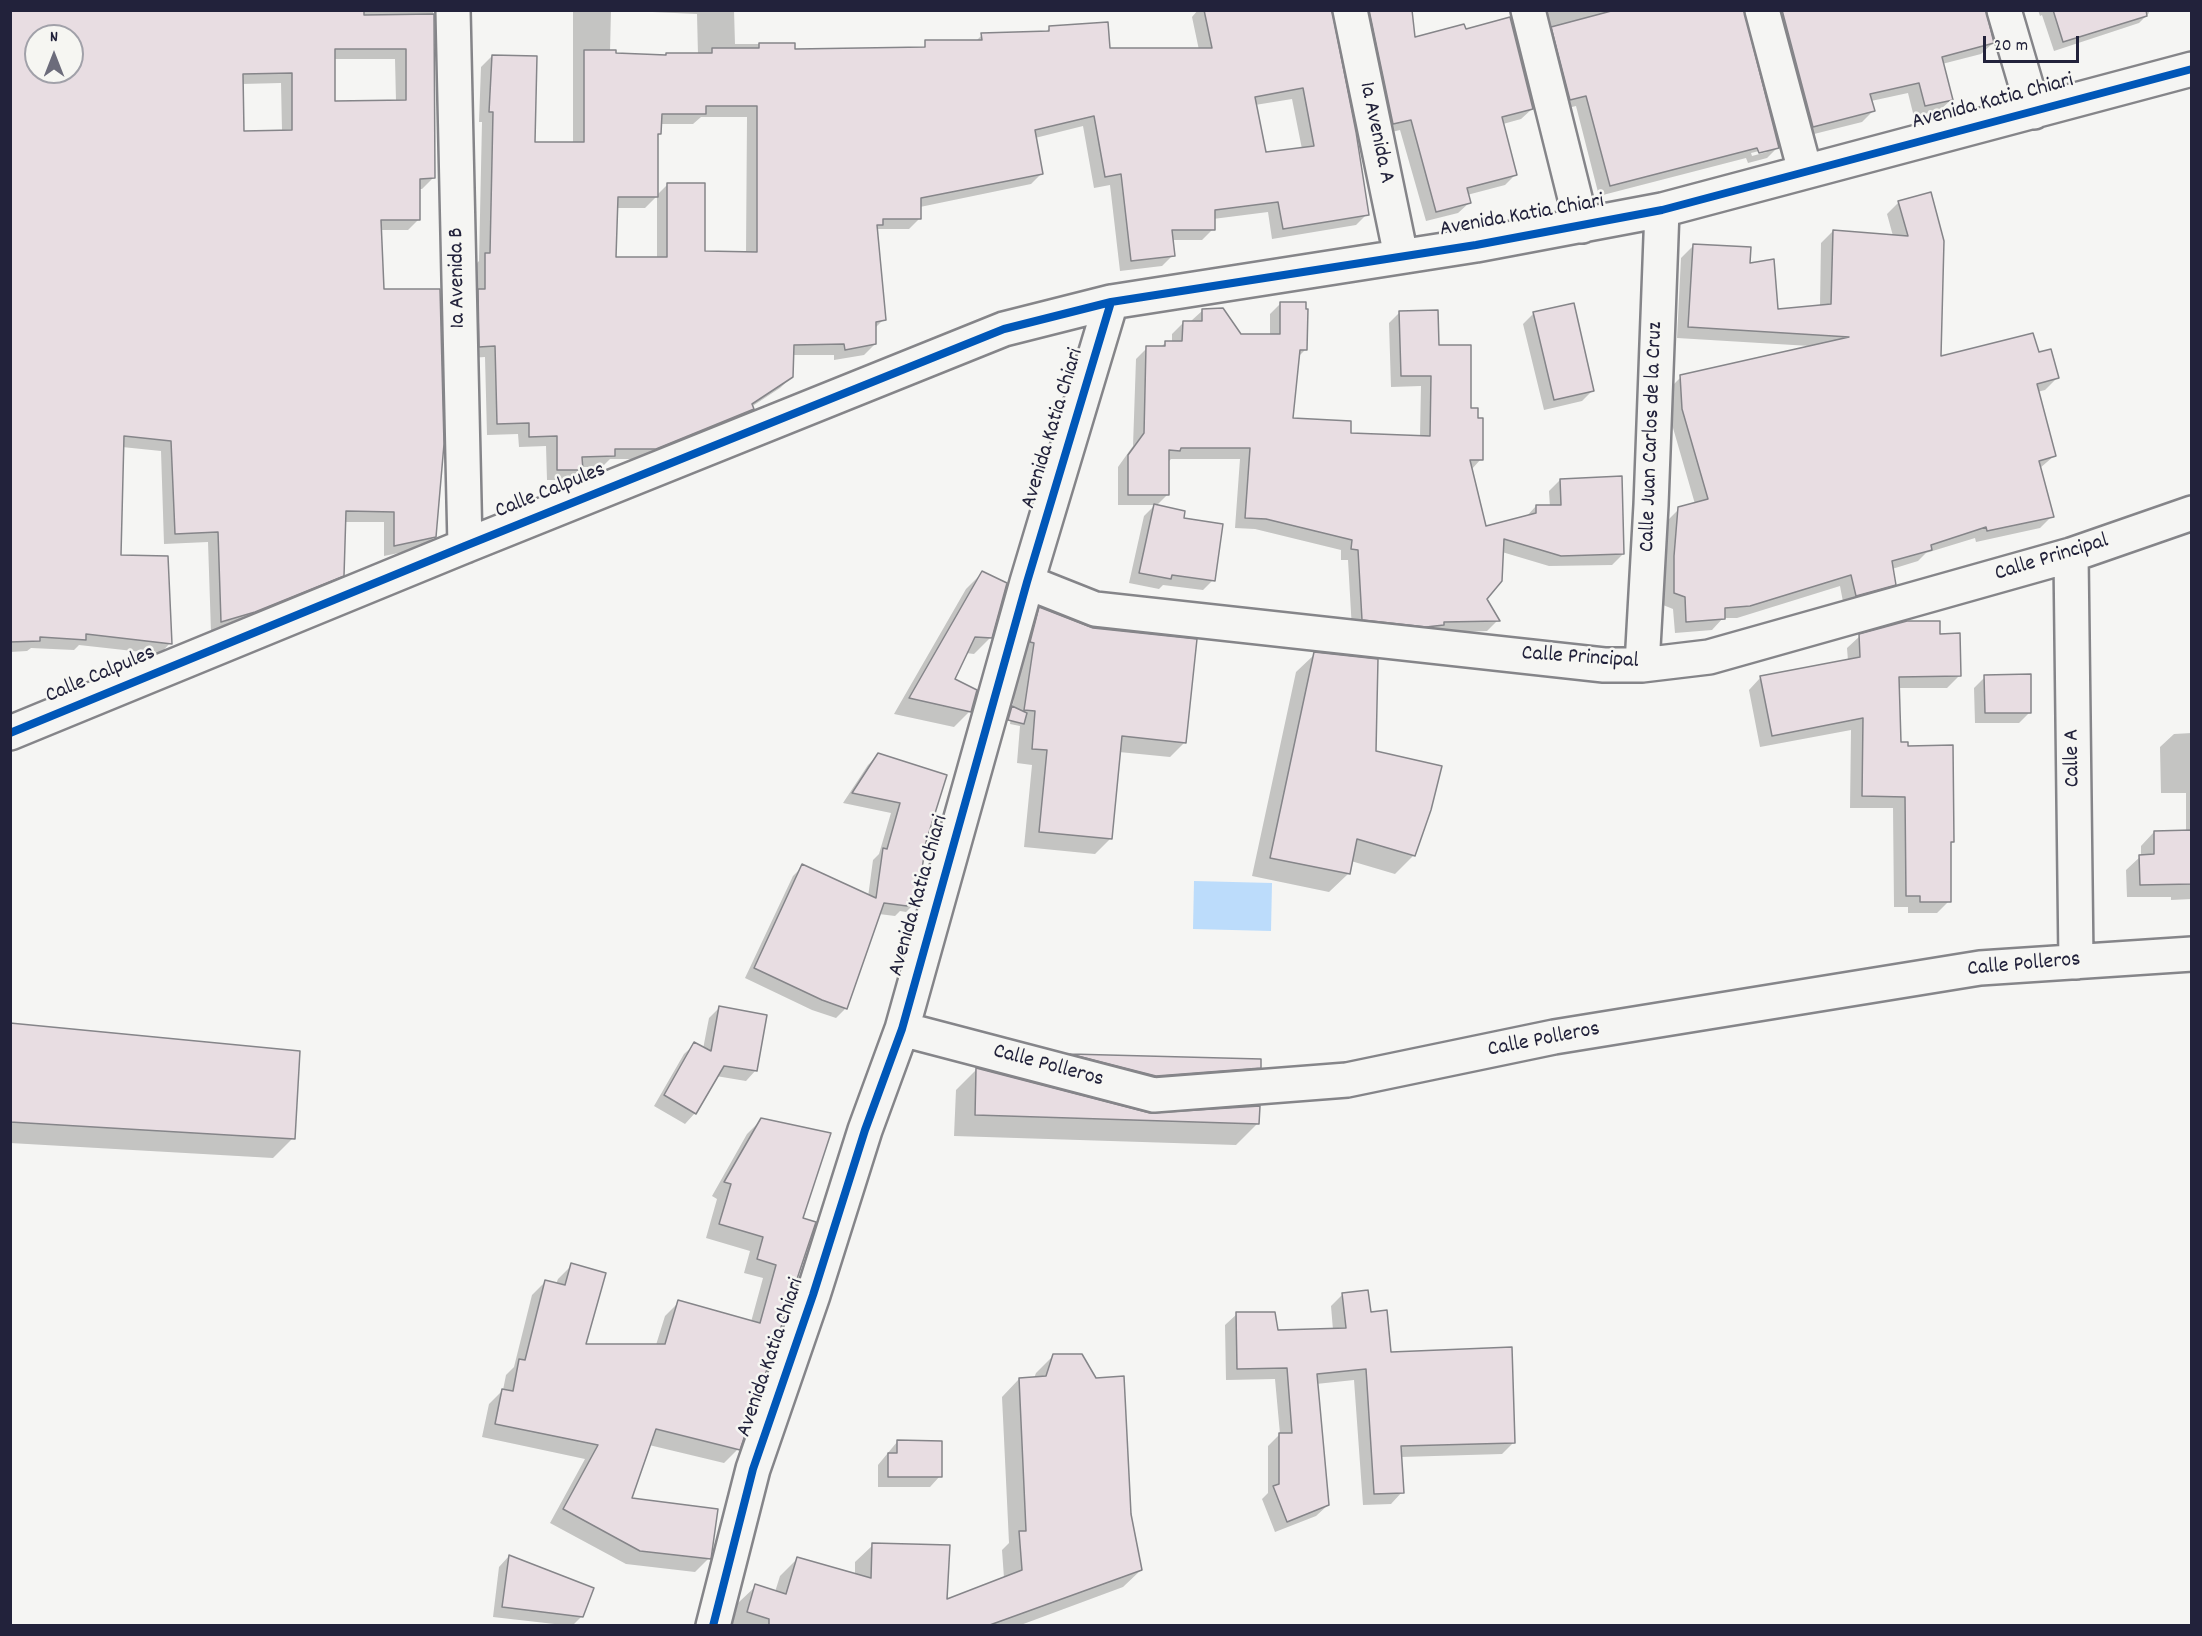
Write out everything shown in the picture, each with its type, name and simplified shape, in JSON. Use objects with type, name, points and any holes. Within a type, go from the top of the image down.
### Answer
[{"type":"street","name":"1a Avenida B","points":[[453,10],[465,546]]},
{"type":"street","name":"1a Avenida A","points":[[1350,10],[1401,256]]},
{"type":"street","points":[[1528,10],[1582,226]]},
{"type":"street","points":[[1762,10],[1805,171]]},
{"type":"street","points":[[2004,10],[2034,112]]},
{"type":"street","name":"Avenida Katia Chiari","points":[[713,1626],[753,1469],[813,1295],[865,1130],[902,1029],[1027,582],[1111,302],[1582,226],[1662,210],[2192,69]]},
{"type":"street","name":"Calle Juan Carlos de la Cruz","points":[[1642,665],[1651,505],[1662,210]]},
{"type":"street","name":"Calle Calpules","points":[[10,733],[465,546],[1004,329],[1111,302]]},
{"type":"street","name":"Calle Principal","points":[[1027,582],[1095,609],[1604,665],[1642,665],[1709,657],[2071,555],[2192,513]]},
{"type":"street","name":"Calle A","points":[[2071,555],[2076,962]]},
{"type":"street","name":"Calle Polleros","points":[[902,1029],[1154,1095],[1347,1080],[1554,1037],[1968,970],[2192,954]]},
{"type":"water","points":[[1194,881],[1272,883],[1271,931],[1193,929]]},
{"type":"building","points":[[10,10],[364,10],[364,15],[434,14],[435,178],[420,179],[420,220],[381,220],[384,289],[440,289],[444,444],[436,537],[394,546],[394,512],[346,511],[344,576],[255,612],[221,622],[218,532],[175,534],[171,441],[124,436],[121,555],[168,556],[172,644],[86,634],[86,640],[40,637],[40,641],[10,642]],"holes":[[[335,49],[406,49],[406,100],[335,101]],[[292,73],[292,130],[244,131],[243,74]]]},
{"type":"building","points":[[1204,10],[1332,10],[1356,132],[1369,215],[1283,229],[1278,202],[1215,210],[1215,230],[1172,230],[1175,256],[1131,261],[1121,174],[1105,177],[1094,116],[1035,130],[1043,174],[921,198],[921,219],[883,219],[883,225],[877,225],[886,320],[876,322],[876,344],[845,350],[844,344],[794,345],[793,377],[752,404],[754,409],[656,449],[615,449],[615,456],[582,457],[583,470],[557,470],[557,436],[529,437],[529,423],[497,424],[495,346],[479,347],[478,289],[485,289],[485,253],[490,253],[493,112],[489,112],[492,55],[537,56],[535,142],[584,142],[584,50],[616,50],[616,53],[666,55],[666,53],[712,53],[712,48],[759,48],[759,43],[795,43],[795,49],[925,47],[925,40],[982,40],[981,33],[1049,31],[1049,26],[1108,22],[1110,48],[1212,48]],"holes":[[[1303,88],[1314,146],[1266,152],[1255,97]],[[706,106],[757,106],[757,252],[705,251],[705,183],[667,183],[667,257],[616,257],[618,197],[658,197],[658,134],[661,134],[662,114],[706,114]]]},
{"type":"building","points":[[1369,10],[1412,10],[1415,37],[1464,24],[1466,29],[1510,17],[1533,109],[1502,117],[1517,175],[1467,188],[1471,203],[1436,212],[1411,120],[1393,124]]},
{"type":"building","points":[[1615,10],[1744,10],[1779,148],[1759,153],[1757,148],[1610,186],[1586,96],[1570,100],[1551,27]]},
{"type":"building","points":[[1782,10],[1986,10],[1994,43],[1942,57],[1953,100],[1925,106],[1919,83],[1870,94],[1875,111],[1813,127]]},
{"type":"building","points":[[2053,10],[2146,10],[2147,16],[2063,42]]},
{"type":"building","points":[[1931,192],[1944,241],[1941,356],[2033,333],[2039,352],[2051,349],[2059,378],[2037,384],[2056,456],[2039,461],[2054,517],[1987,531],[1986,527],[1931,545],[1932,550],[1892,561],[1896,585],[1856,596],[1851,575],[1750,606],[1725,608],[1725,619],[1686,622],[1685,597],[1674,593],[1678,507],[1708,499],[1682,409],[1680,375],[1849,337],[1688,327],[1693,244],[1751,247],[1750,263],[1774,259],[1778,309],[1831,304],[1833,230],[1908,236],[1898,201]]},
{"type":"building","points":[[1280,302],[1306,302],[1306,309],[1308,309],[1307,350],[1300,350],[1293,418],[1351,421],[1351,433],[1430,436],[1431,376],[1401,376],[1399,311],[1438,310],[1439,345],[1471,345],[1471,408],[1478,408],[1478,418],[1483,418],[1483,460],[1470,460],[1486,526],[1536,513],[1536,505],[1561,505],[1560,479],[1622,476],[1624,554],[1561,556],[1504,539],[1502,581],[1487,599],[1500,621],[1444,622],[1444,625],[1426,627],[1362,620],[1358,550],[1351,549],[1352,540],[1266,519],[1245,518],[1250,448],[1169,450],[1169,495],[1128,495],[1128,455],[1144,433],[1146,346],[1165,346],[1165,341],[1182,341],[1183,321],[1202,321],[1202,309],[1223,308],[1241,334],[1280,334]]},
{"type":"building","points":[[1574,303],[1594,391],[1554,400],[1533,312]]},
{"type":"building","points":[[1154,504],[1185,511],[1184,518],[1223,524],[1215,581],[1172,575],[1171,579],[1139,573]]},
{"type":"building","points":[[982,571],[1007,583],[992,638],[975,637],[955,679],[977,690],[971,712],[909,698]]},
{"type":"building","points":[[1039,607],[1093,628],[1197,639],[1186,743],[1122,736],[1112,839],[1039,832],[1047,750],[1032,749],[1035,711],[1024,710],[1034,643],[1030,642]]},
{"type":"building","points":[[1907,621],[1940,621],[1940,634],[1960,633],[1961,676],[1899,677],[1901,742],[1908,742],[1908,746],[1953,745],[1954,842],[1951,842],[1951,902],[1920,902],[1920,896],[1906,896],[1905,797],[1862,796],[1863,718],[1772,736],[1760,676],[1860,657],[1859,634]]},
{"type":"building","points":[[1314,652],[1378,659],[1376,751],[1442,766],[1431,810],[1415,856],[1357,839],[1350,874],[1270,858]]},
{"type":"building","points":[[2031,674],[2031,713],[1985,713],[1984,675]]},
{"type":"building","points":[[1012,706],[1027,713],[1024,724],[1008,720]]},
{"type":"building","points":[[878,753],[947,775],[926,842],[917,903],[908,901],[907,906],[884,903],[847,1009],[822,1000],[754,968],[802,864],[876,898],[883,848],[887,849],[900,803],[852,793]]},
{"type":"building","points":[[2192,830],[2192,884],[2140,885],[2139,855],[2154,854],[2154,831]]},
{"type":"building","points":[[719,1006],[767,1015],[757,1071],[724,1066],[696,1114],[664,1095],[694,1042],[711,1051]]},
{"type":"building","points":[[10,1023],[300,1051],[295,1139],[10,1122]]},
{"type":"building","points":[[1070,1054],[1261,1059],[1261,1068],[1156,1076]]},
{"type":"building","points":[[976,1068],[1150,1113],[1260,1106],[1259,1124],[975,1115]]},
{"type":"building","points":[[761,1118],[831,1133],[803,1218],[816,1222],[740,1450],[656,1429],[632,1498],[718,1509],[711,1559],[640,1551],[563,1509],[598,1445],[495,1424],[502,1389],[513,1391],[519,1359],[525,1360],[545,1280],[565,1285],[571,1263],[606,1273],[586,1344],[665,1344],[678,1300],[760,1323],[776,1265],[757,1259],[763,1237],[719,1224],[731,1184],[724,1182]]},
{"type":"building","points":[[1368,1290],[1371,1312],[1387,1310],[1391,1352],[1512,1347],[1515,1443],[1401,1446],[1404,1493],[1374,1494],[1366,1369],[1317,1374],[1329,1505],[1287,1522],[1273,1486],[1279,1484],[1279,1433],[1292,1433],[1287,1368],[1237,1369],[1236,1312],[1275,1312],[1278,1330],[1346,1328],[1342,1293]]},
{"type":"building","points":[[1053,1354],[1082,1354],[1096,1378],[1124,1376],[1131,1514],[1142,1570],[987,1626],[769,1626],[769,1619],[747,1612],[755,1584],[786,1594],[797,1557],[871,1578],[872,1543],[950,1545],[947,1599],[1022,1570],[1019,1531],[1026,1531],[1019,1378],[1046,1376]]},
{"type":"building","points":[[897,1440],[942,1441],[942,1477],[888,1477],[888,1453],[897,1453]]},
{"type":"building","points":[[509,1555],[594,1588],[583,1617],[502,1607]]},
{"type":"cycle path","points":[[10,733],[465,546],[1004,329],[1111,302],[1476,245],[1662,210],[2192,69]]},
{"type":"cycle path","points":[[713,1626],[753,1469],[813,1295],[865,1130],[902,1029],[1027,582],[1111,302]]}]
